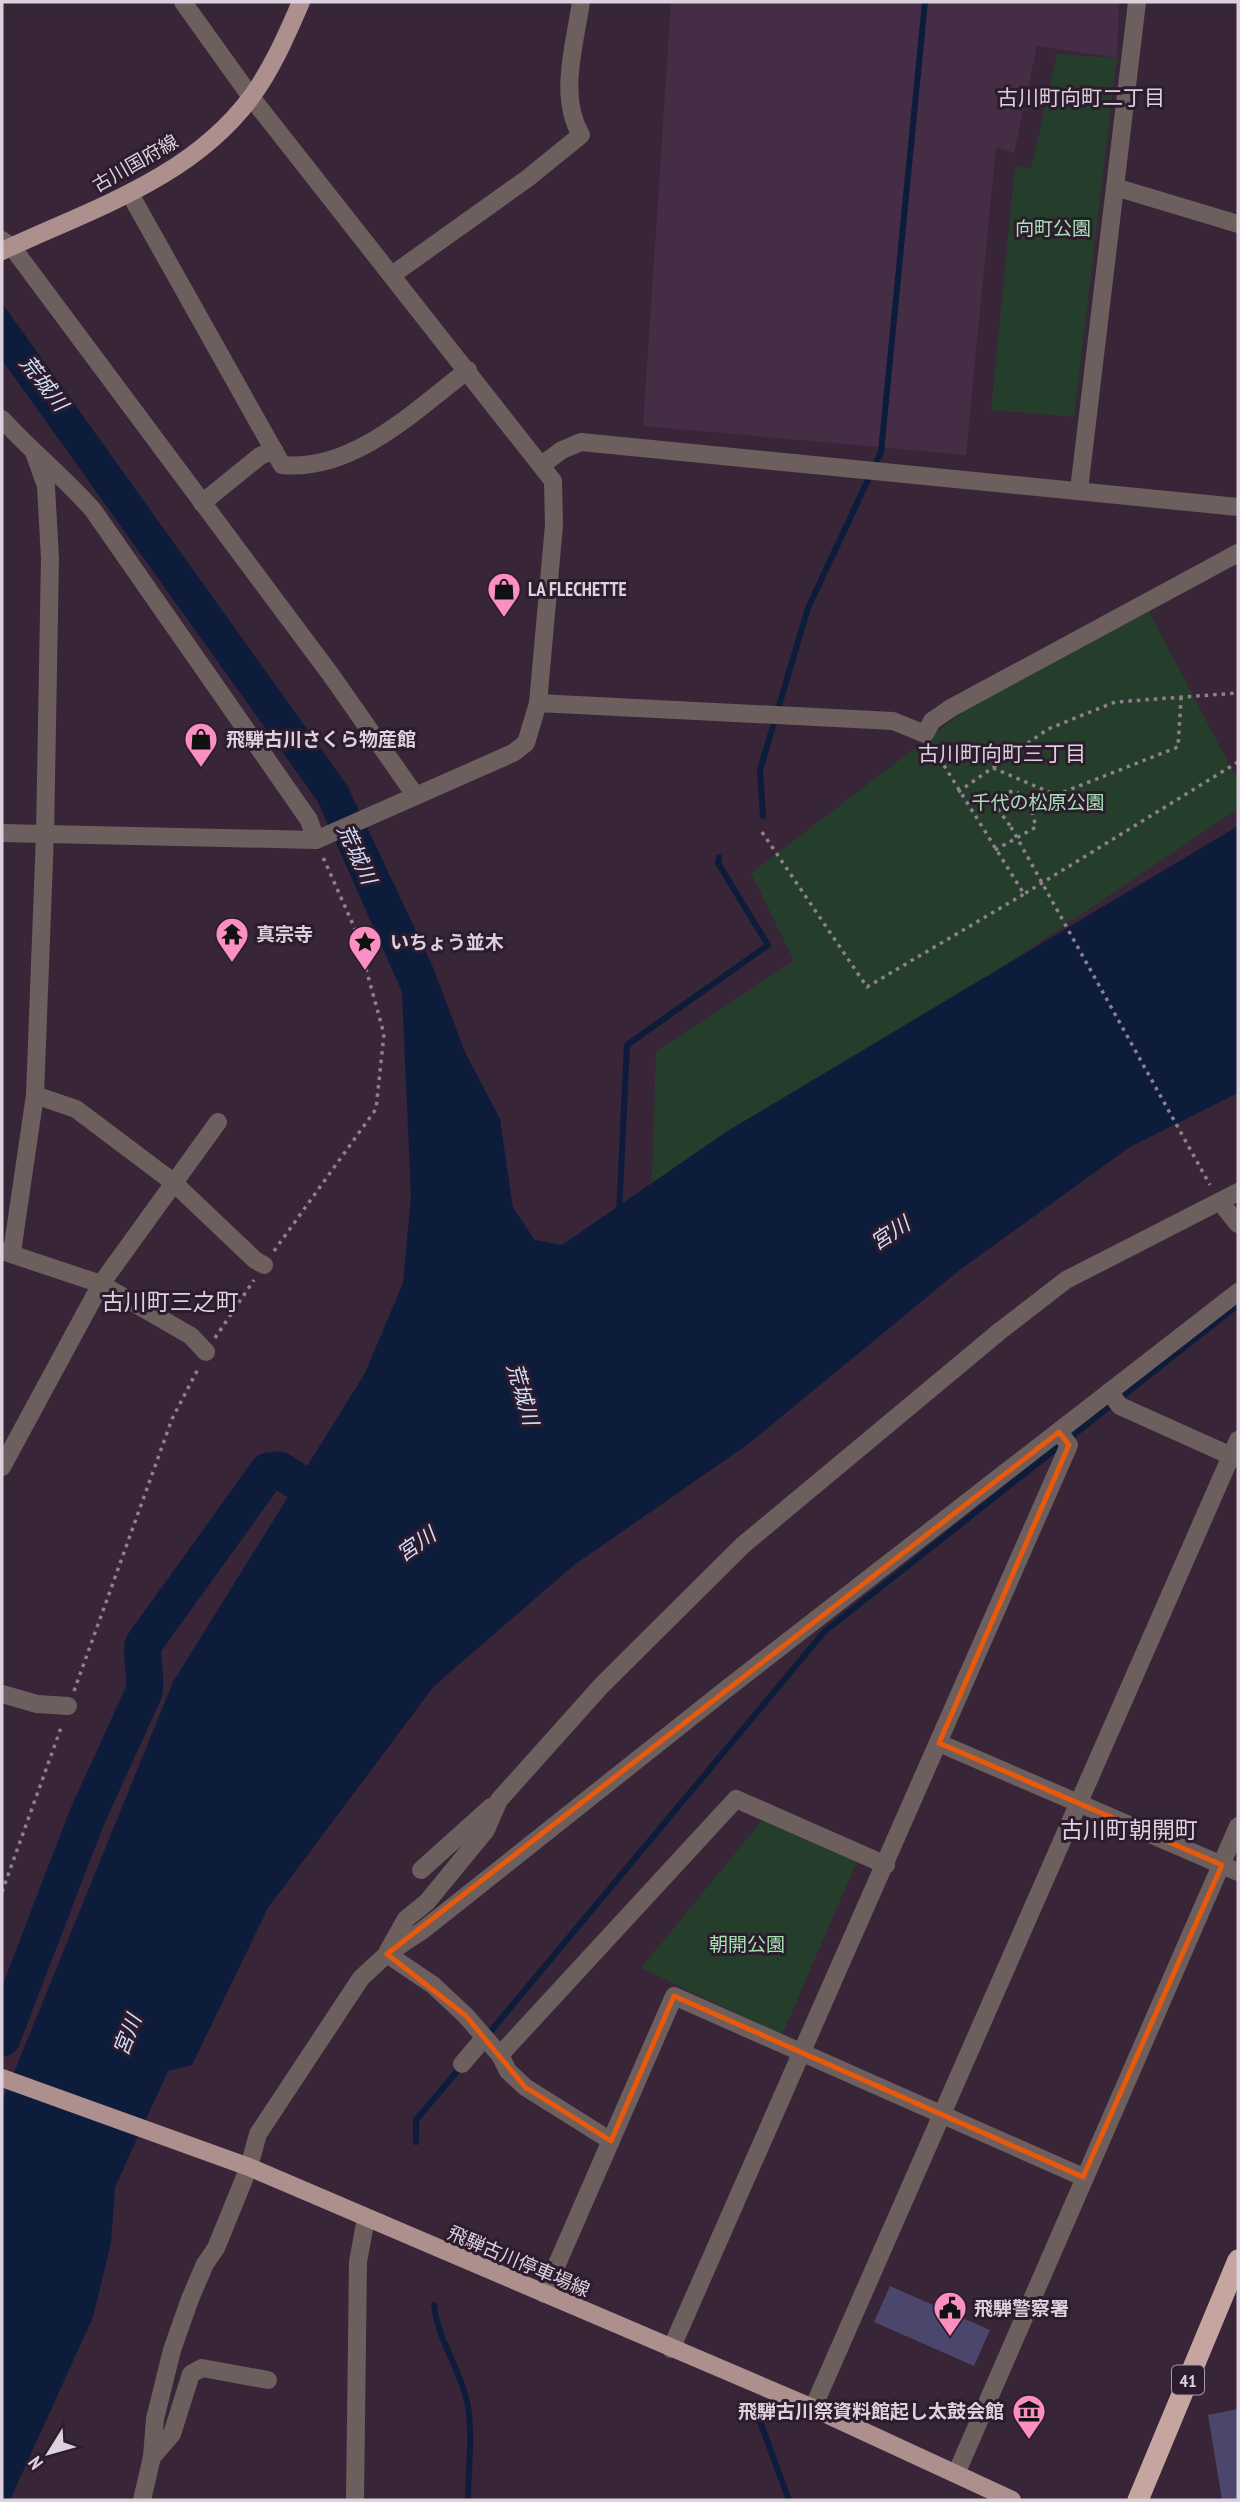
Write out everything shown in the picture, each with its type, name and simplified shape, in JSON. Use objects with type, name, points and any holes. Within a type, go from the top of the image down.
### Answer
[{"type":"highway","name":"41","points":[[1138,2500],[1238,2260]]},
{"type":"main road","name":"古川国府線","points":[[4,247],[130,194],[182,163],[251,97],[279,50],[301,2]]},
{"type":"main road","name":"飛騨古川停車場線","points":[[2,2078],[242,2165],[813,2408],[1012,2500]]},
{"type":"street","points":[[2,832],[316,841],[410,797],[513,754],[526,743],[538,703],[555,492],[553,481],[543,464],[251,97],[183,2]]},
{"type":"street","points":[[392,275],[528,178],[581,135],[569,106],[571,67],[582,2]]},
{"type":"street","points":[[1079,490],[1137,2]]},
{"type":"street","points":[[1115,187],[1238,224]]},
{"type":"street","points":[[130,194],[282,465],[301,467],[352,452],[381,436],[468,370]]},
{"type":"street","points":[[4,247],[331,675],[410,797]]},
{"type":"street","points":[[2,419],[35,455],[61,474],[93,510],[309,820],[316,841]]},
{"type":"street","points":[[543,464],[562,450],[581,442],[1238,507]]},
{"type":"street","points":[[202,503],[260,456],[274,450]]},
{"type":"street","points":[[35,455],[46,486],[50,559],[45,834],[35,1095],[7,1252],[101,1284],[191,1336],[206,1352]]},
{"type":"street","points":[[538,703],[893,721],[925,734],[932,721],[951,708],[1238,553]]},
{"type":"street","points":[[35,1095],[76,1109],[173,1182],[255,1260],[264,1265]]},
{"type":"street","points":[[2,1467],[101,1284],[218,1122]]},
{"type":"street","points":[[421,1870],[499,1800],[657,1628],[797,1498],[1066,1280],[1238,1192]]},
{"type":"street","points":[[1221,1203],[1238,1224]]},
{"type":"street","points":[[142,2500],[152,2457],[155,2419],[172,2350],[205,2264],[216,2248],[242,2165],[268,2115],[360,1978],[387,1954],[423,1930],[729,1687],[1114,1398],[1238,1292]]},
{"type":"street","points":[[813,2408],[1235,1452],[1114,1398]]},
{"type":"street","points":[[671,2349],[939,1743],[1063,1437]]},
{"type":"street","points":[[2,1694],[37,1704],[68,1706]]},
{"type":"street","points":[[939,1743],[1238,1872]]},
{"type":"street","points":[[500,2055],[736,1799],[886,1865]]},
{"type":"street","points":[[387,1954],[406,1919],[427,1902],[486,1830],[499,1800]]},
{"type":"street","points":[[956,2474],[1238,1826]]},
{"type":"street","points":[[387,1954],[433,1985],[466,2016],[500,2055],[508,2071],[525,2087],[611,2141]]},
{"type":"street","points":[[544,2294],[674,1996],[1083,2177]]},
{"type":"street","points":[[461,2064],[484,2038]]},
{"type":"street","points":[[355,2500],[358,2262],[366,2218]]},
{"type":"street","points":[[152,2457],[172,2434],[191,2374],[202,2368],[268,2380]]},
{"type":"path","points":[[958,792],[1048,729],[1115,702],[1238,693]]},
{"type":"path","points":[[993,768],[1056,795],[1178,747],[1181,698]]},
{"type":"path","points":[[925,734],[958,792],[1024,894]]},
{"type":"path","points":[[762,832],[867,987],[1238,762]]},
{"type":"path","points":[[996,850],[1036,827],[1030,804],[1016,791],[999,793],[992,801],[1011,827],[1210,1185]]},
{"type":"path","points":[[2,1892],[172,1419],[206,1352],[264,1265],[376,1109],[384,1034],[355,929],[316,841]]},
{"type":"highlighted area","points":[[1059,1432],[1069,1445],[939,1743],[1222,1865],[1083,2177],[674,1996],[611,2141],[525,2087],[466,2016],[387,1954]]},
{"type":"shaded area","points":[[671,2],[1119,2],[1117,58],[1037,46],[1014,153],[996,147],[966,455],[643,426]]},
{"type":"green space","name":"向町公園","points":[[1057,54],[1117,58],[1074,417],[991,410],[1015,165],[1031,169]]},
{"type":"green space","name":"千代の松原公園","points":[[1149,612],[1238,781],[1238,809],[651,1203],[656,1051],[794,961],[751,873],[981,698]]},
{"type":"green space","name":"朝開公園","points":[[764,1818],[858,1859],[782,2035],[641,1968]]},
{"type":"water","points":[[2,303],[347,785],[432,965],[465,1052],[500,1119],[513,1208],[535,1240],[562,1245],[726,1132],[1238,826],[1238,1093],[1130,1147],[961,1269],[747,1445],[574,1565],[434,1686],[268,1908],[192,2065],[168,2071],[115,2187],[111,2243],[93,2317],[10,2500],[2,2500],[2,2102],[173,1682],[365,1373],[403,1283],[411,1197],[402,992],[318,802],[2,360]]},
{"type":"building","points":[[890,2286],[990,2330],[974,2366],[874,2322]]},
{"type":"building","points":[[1238,2409],[1238,2500],[1222,2500],[1208,2415]]},
{"type":"waterway","points":[[763,816],[760,770],[808,608],[881,452],[925,2]]},
{"type":"waterway","points":[[619,1214],[627,1045],[768,945],[718,863],[719,857]]},
{"type":"waterway","points":[[490,2032],[824,1632],[1238,1305]]},
{"type":"waterway","points":[[2,2038],[87,1817],[144,1692],[143,1645],[268,1471],[279,1470],[341,1509]]},
{"type":"waterway","points":[[416,2142],[416,2120],[459,2069]]},
{"type":"waterway","points":[[434,2305],[436,2319],[461,2381],[468,2407],[468,2500]]},
{"type":"waterway","points":[[758,2416],[789,2500]]},
{"type":"place","name":"LA FLECHETTE","points":[[504,619]]},
{"type":"place","name":"飛騨古川さくら物産館","points":[[201,769]]},
{"type":"place","name":"真宗寺","points":[[232,964]]},
{"type":"place","name":"いちょう並木","points":[[365,972]]},
{"type":"place","name":"飛騨警察署","points":[[950,2338]]},
{"type":"place","name":"飛騨古川祭資料館起し太鼓会館","points":[[1029,2441]]},
{"type":"district","name":"古川町向町二丁目","points":[[1081,97]]},
{"type":"district","name":"古川町向町三丁目","points":[[1002,753]]},
{"type":"district","name":"古川町三之町","points":[[170,1301]]},
{"type":"district","name":"古川町朝開町","points":[[1129,1829]]},
{"type":"water label","name":"荒城川","points":[[44,383]]},
{"type":"water label","name":"荒城川","points":[[357,854]]},
{"type":"water label","name":"宮川","points":[[890,1233]]},
{"type":"water label","name":"荒城川","points":[[523,1394]]},
{"type":"water label","name":"宮川","points":[[416,1544]]},
{"type":"water label","name":"宮川","points":[[127,2035]]}]
